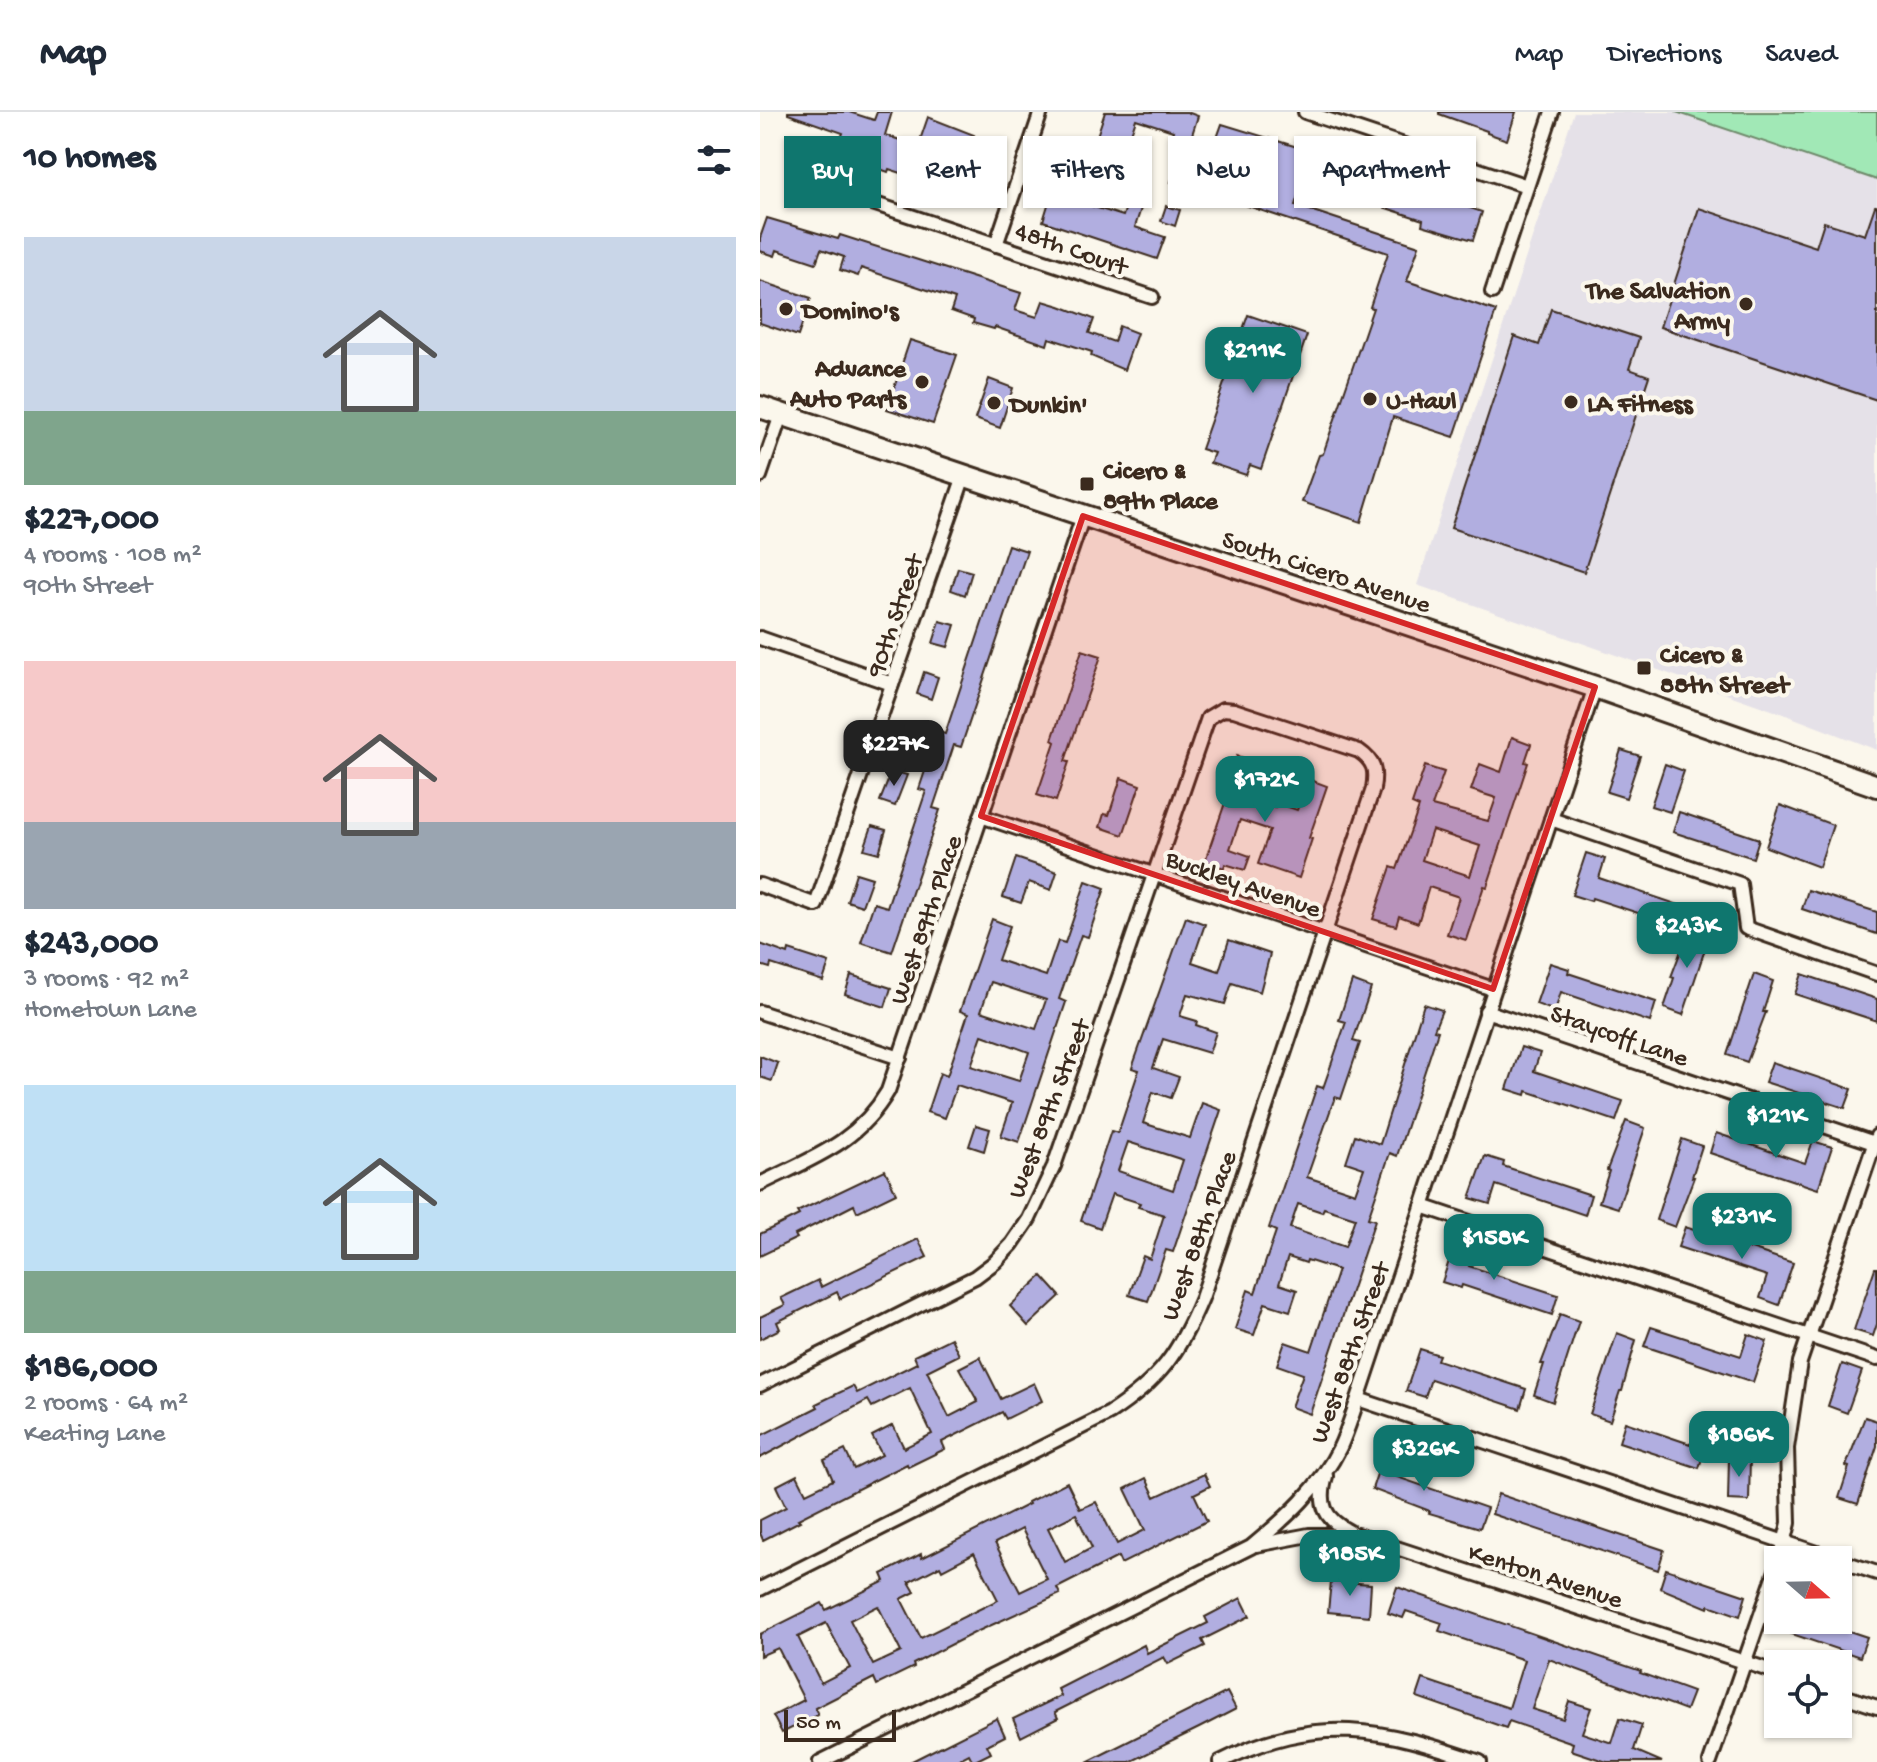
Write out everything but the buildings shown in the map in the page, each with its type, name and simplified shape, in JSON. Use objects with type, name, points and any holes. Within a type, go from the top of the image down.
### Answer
[{"type":"main road","name":"South Cicero Avenue","points":[[760,407],[1595,687],[1877,786]]},
{"type":"street","points":[[996,245],[1041,112]]},
{"type":"street","points":[[1305,112],[1527,186]]},
{"type":"street","points":[[1492,292],[1552,112]]},
{"type":"street","name":"48th Court","points":[[881,206],[1152,297]]},
{"type":"street","points":[[760,476],[781,415]]},
{"type":"street","name":"90th Street","points":[[760,885],[816,905],[964,476]]},
{"type":"street","name":"West 89th Place","points":[[760,1184],[833,1147],[864,1126],[888,1091],[1083,516]]},
{"type":"street","points":[[760,638],[892,684]]},
{"type":"street","name":"West 88th Street","points":[[820,1762],[1251,1547],[1313,1489],[1341,1445],[1358,1399],[1595,687]]},
{"type":"street","name":"West 88th Place","points":[[760,1589],[1110,1413],[1157,1378],[1190,1327],[1373,789],[1374,765],[1359,751],[1234,710],[1215,712]]},
{"type":"street","name":"West 89th Street","points":[[760,1385],[957,1288],[995,1262],[1029,1219],[1054,1166],[1202,731],[1215,712]]},
{"type":"street","name":"Buckley Avenue","points":[[981,816],[1493,989]]},
{"type":"street","points":[[1551,819],[1740,884],[1746,928],[1877,974]]},
{"type":"street","name":"Staycoff Lane","points":[[1486,1011],[1876,1141]]},
{"type":"street","points":[[760,1012],[900,1058]]},
{"type":"street","points":[[1785,1546],[1789,1523],[1787,1448],[1790,1417],[1807,1335],[1876,1141]]},
{"type":"street","points":[[1422,1206],[1877,1359]]},
{"type":"street","points":[[1358,1399],[1795,1546]]},
{"type":"street","points":[[1329,1466],[1322,1493],[1325,1513],[1340,1527],[1357,1535]]},
{"type":"street","name":"Kenton Avenue","points":[[1251,1547],[1309,1535],[1357,1535],[1764,1668]]},
{"type":"street","points":[[1852,1565],[1877,1573]]},
{"type":"street","points":[[1710,1762],[1764,1604]]},
{"type":"street","points":[[1852,1699],[1877,1707]]},
{"type":"street","points":[[1220,1762],[1263,1743],[1291,1735],[1339,1729],[1392,1735],[1480,1762]]},
{"type":"highlighted area","points":[[1083,516],[1595,687],[1493,989],[981,816]]},
{"type":"shaded area","points":[[1574,112],[1676,112],[1877,180],[1877,750],[1417,585]]},
{"type":"green space","points":[[1676,112],[1877,112],[1877,180]]},
{"type":"place","name":"The Salvation Army","points":[[1746,304]]},
{"type":"place","name":"Domino's","points":[[786,309]]},
{"type":"place","name":"Advance Auto Parts","points":[[922,382]]},
{"type":"place","name":"U-Haul","points":[[1370,399]]},
{"type":"place","name":"LA Fitness","points":[[1571,402]]},
{"type":"place","name":"Dunkin'","points":[[994,403]]},
{"type":"place","name":"Cicero & 89th Place","points":[[1087,484]]},
{"type":"place","name":"Cicero & 88th Street","points":[[1644,668]]}]
